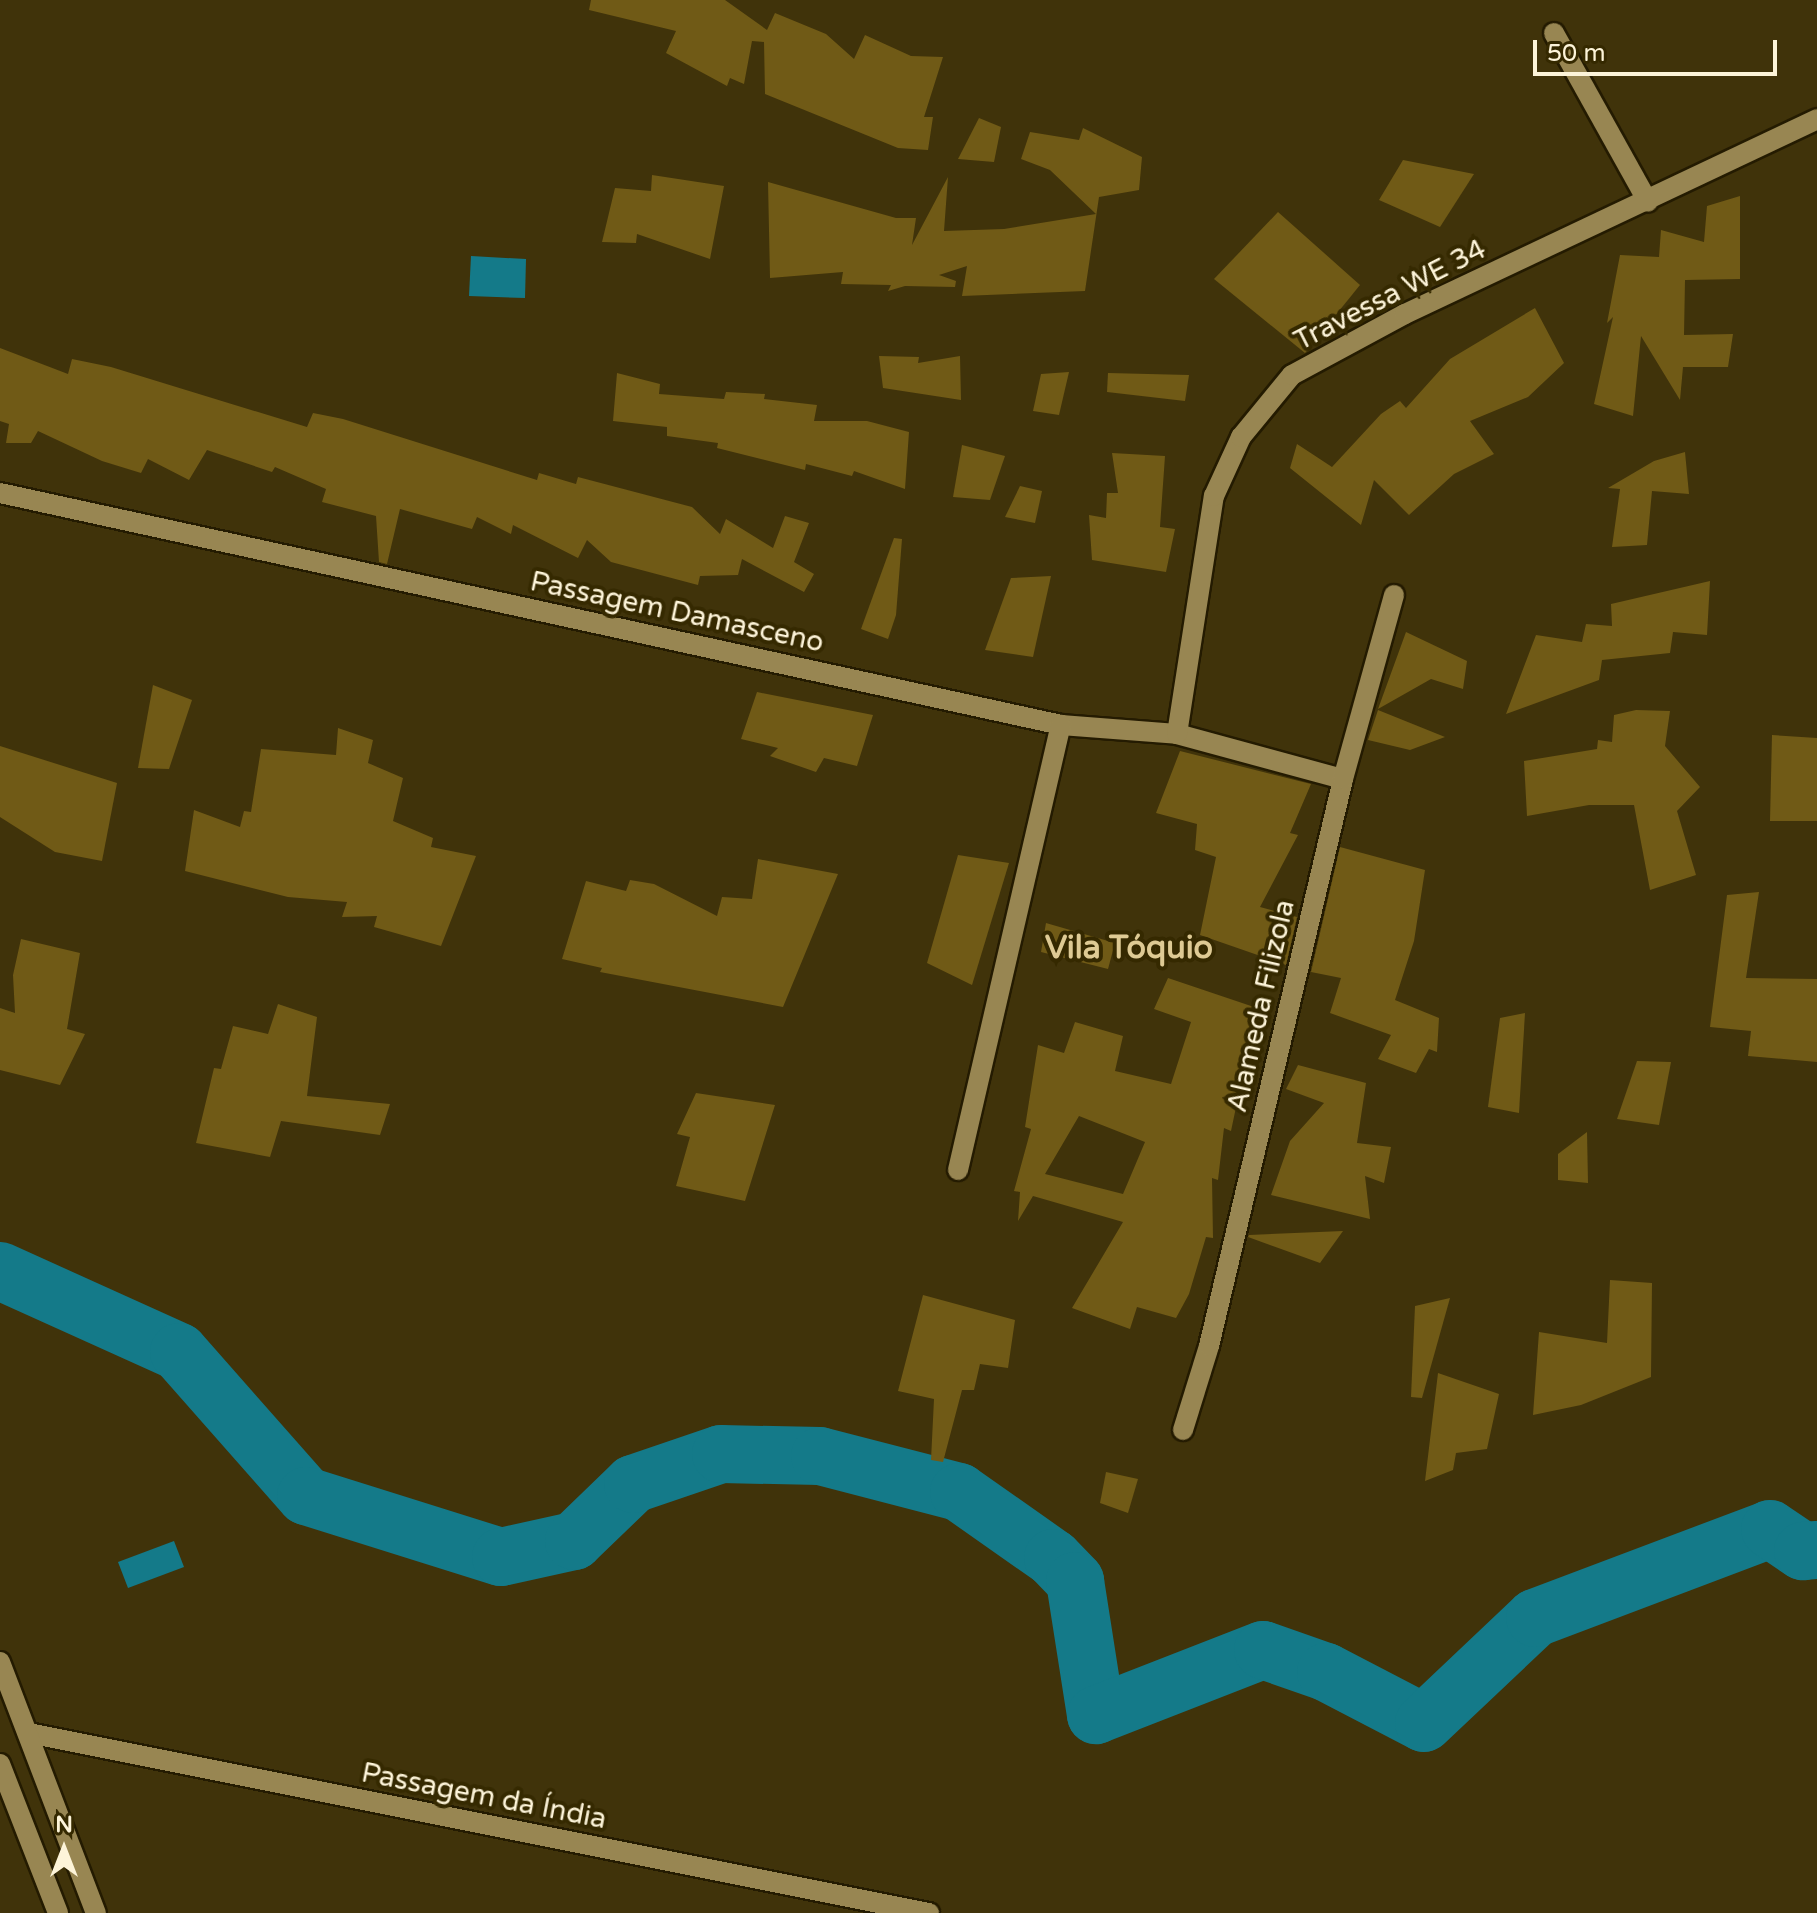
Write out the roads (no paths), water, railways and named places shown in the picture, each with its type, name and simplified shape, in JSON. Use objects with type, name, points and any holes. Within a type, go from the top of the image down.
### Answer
[{"type":"street","points":[[1554,33],[1648,202]]},
{"type":"street","name":"Travessa WE 34","points":[[1177,734],[1214,496],[1241,437],[1292,375],[1405,314],[1648,202],[1817,119]]},
{"type":"street","name":"Passagem Damasceno","points":[[0,493],[1061,725],[1177,734],[1343,779]]},
{"type":"street","name":"Alameda Filizola","points":[[1183,1430],[1209,1346],[1343,779],[1394,595]]},
{"type":"street","points":[[958,1170],[1061,725]]},
{"type":"street","points":[[0,1662],[96,1913]]},
{"type":"street","name":"Passagem da Índia","points":[[28,1733],[929,1913]]},
{"type":"street","points":[[0,1764],[58,1913]]},
{"type":"water","points":[[471,256],[526,259],[525,298],[469,296]]},
{"type":"water","points":[[174,1541],[184,1567],[128,1588],[118,1562]]},
{"type":"waterway","points":[[0,1271],[179,1352],[306,1496],[501,1557],[574,1541],[633,1484],[721,1454],[820,1456],[959,1492],[1053,1558],[1075,1581],[1096,1715],[1263,1650],[1326,1672],[1424,1723],[1535,1618],[1770,1529],[1803,1551],[1817,1550]]},
{"type":"district","name":"Vila Tóquio","points":[[1129,948]]}]
